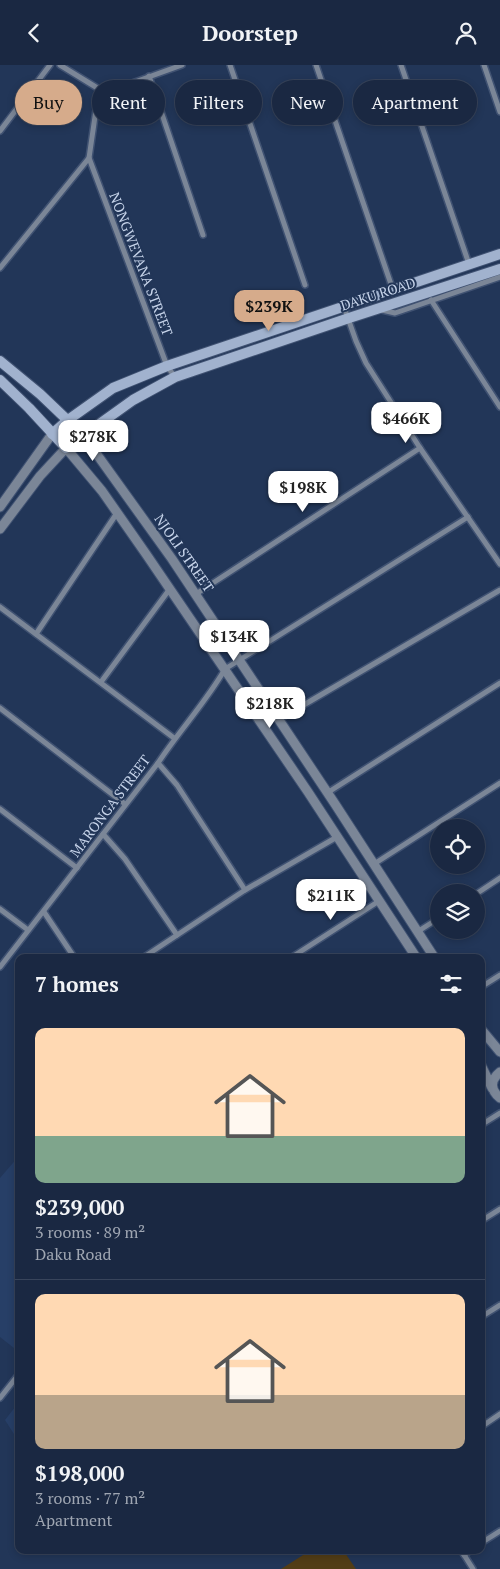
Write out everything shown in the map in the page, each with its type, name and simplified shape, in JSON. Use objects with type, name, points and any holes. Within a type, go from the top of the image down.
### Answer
[{"type":"main road","name":"DAKU ROAD","points":[[52,434],[68,420],[113,389],[167,365],[500,254]]},
{"type":"main road","name":"DAKU ROAD","points":[[66,449],[133,400],[175,377],[500,269]]},
{"type":"main road","name":"NJOLI STREET","points":[[0,361],[40,394],[83,435]]},
{"type":"main road","points":[[0,380],[29,408],[66,449]]},
{"type":"street","points":[[0,131],[50,65]]},
{"type":"street","points":[[60,65],[92,85]]},
{"type":"street","points":[[139,80],[182,65]]},
{"type":"street","points":[[230,65],[305,285]]},
{"type":"street","points":[[316,65],[393,291]]},
{"type":"street","points":[[401,65],[470,265]]},
{"type":"street","points":[[484,65],[500,112]]},
{"type":"street","points":[[149,76],[203,235]]},
{"type":"street","points":[[0,268],[89,158],[93,125]]},
{"type":"street","name":"NONGWEVANA STREET","points":[[89,158],[167,365],[175,377]]},
{"type":"street","points":[[375,309],[395,313],[500,277]]},
{"type":"street","points":[[431,301],[500,407]]},
{"type":"street","points":[[344,307],[366,363],[420,448],[500,564]]},
{"type":"street","name":"DAKU ROAD","points":[[0,507],[52,434]]},
{"type":"street","name":"NJOLI STREET","points":[[83,435],[124,490],[196,594],[432,954]]},
{"type":"street","points":[[196,594],[420,448]]},
{"type":"street","points":[[66,449],[102,491],[225,669],[414,954]]},
{"type":"street","name":"DAKU ROAD","points":[[0,529],[40,476],[66,449]]},
{"type":"street","points":[[36,633],[117,513]]},
{"type":"street","name":"MARONGA STREET","points":[[0,967],[158,763],[174,738],[218,682],[225,669],[468,517]]},
{"type":"street","points":[[101,682],[169,589]]},
{"type":"street","points":[[278,720],[500,590]]},
{"type":"street","points":[[0,607],[174,738]]},
{"type":"street","points":[[327,793],[500,683]]},
{"type":"street","points":[[0,708],[125,804]]},
{"type":"street","points":[[158,763],[172,778],[246,890]]},
{"type":"street","points":[[374,864],[500,783]]},
{"type":"street","points":[[0,809],[77,868]]},
{"type":"street","points":[[103,834],[120,852],[177,935]]},
{"type":"street","points":[[148,954],[246,890],[337,837]]},
{"type":"street","points":[[485,888],[500,878]]},
{"type":"street","points":[[297,954],[380,900]]},
{"type":"street","points":[[0,909],[28,930]]},
{"type":"street","points":[[44,912],[72,954]]},
{"type":"street","points":[[417,932],[430,924]]},
{"type":"street","points":[[485,984],[500,975]]},
{"type":"street","points":[[485,1034],[500,1052]]},
{"type":"street","points":[[493,1088],[494,1079],[500,1072]]},
{"type":"street","points":[[485,1073],[494,1093],[500,1098]]},
{"type":"street","points":[[485,1122],[500,1113]]},
{"type":"street","points":[[485,1218],[500,1209]]},
{"type":"street","points":[[485,1314],[500,1305]]},
{"type":"street","points":[[0,1398],[15,1379]]},
{"type":"street","points":[[485,1424],[500,1414]]},
{"type":"street","points":[[485,1540],[500,1531]]},
{"type":"street","points":[[463,1554],[473,1569]]},
{"type":"shaded area","points":[[15,1161],[15,1349],[0,1337],[0,1178]]},
{"type":"shaded area","points":[[15,1407],[15,1436],[5,1420]]},
{"type":"shaded area","points":[[305,1554],[346,1554],[356,1569],[281,1569]]}]
